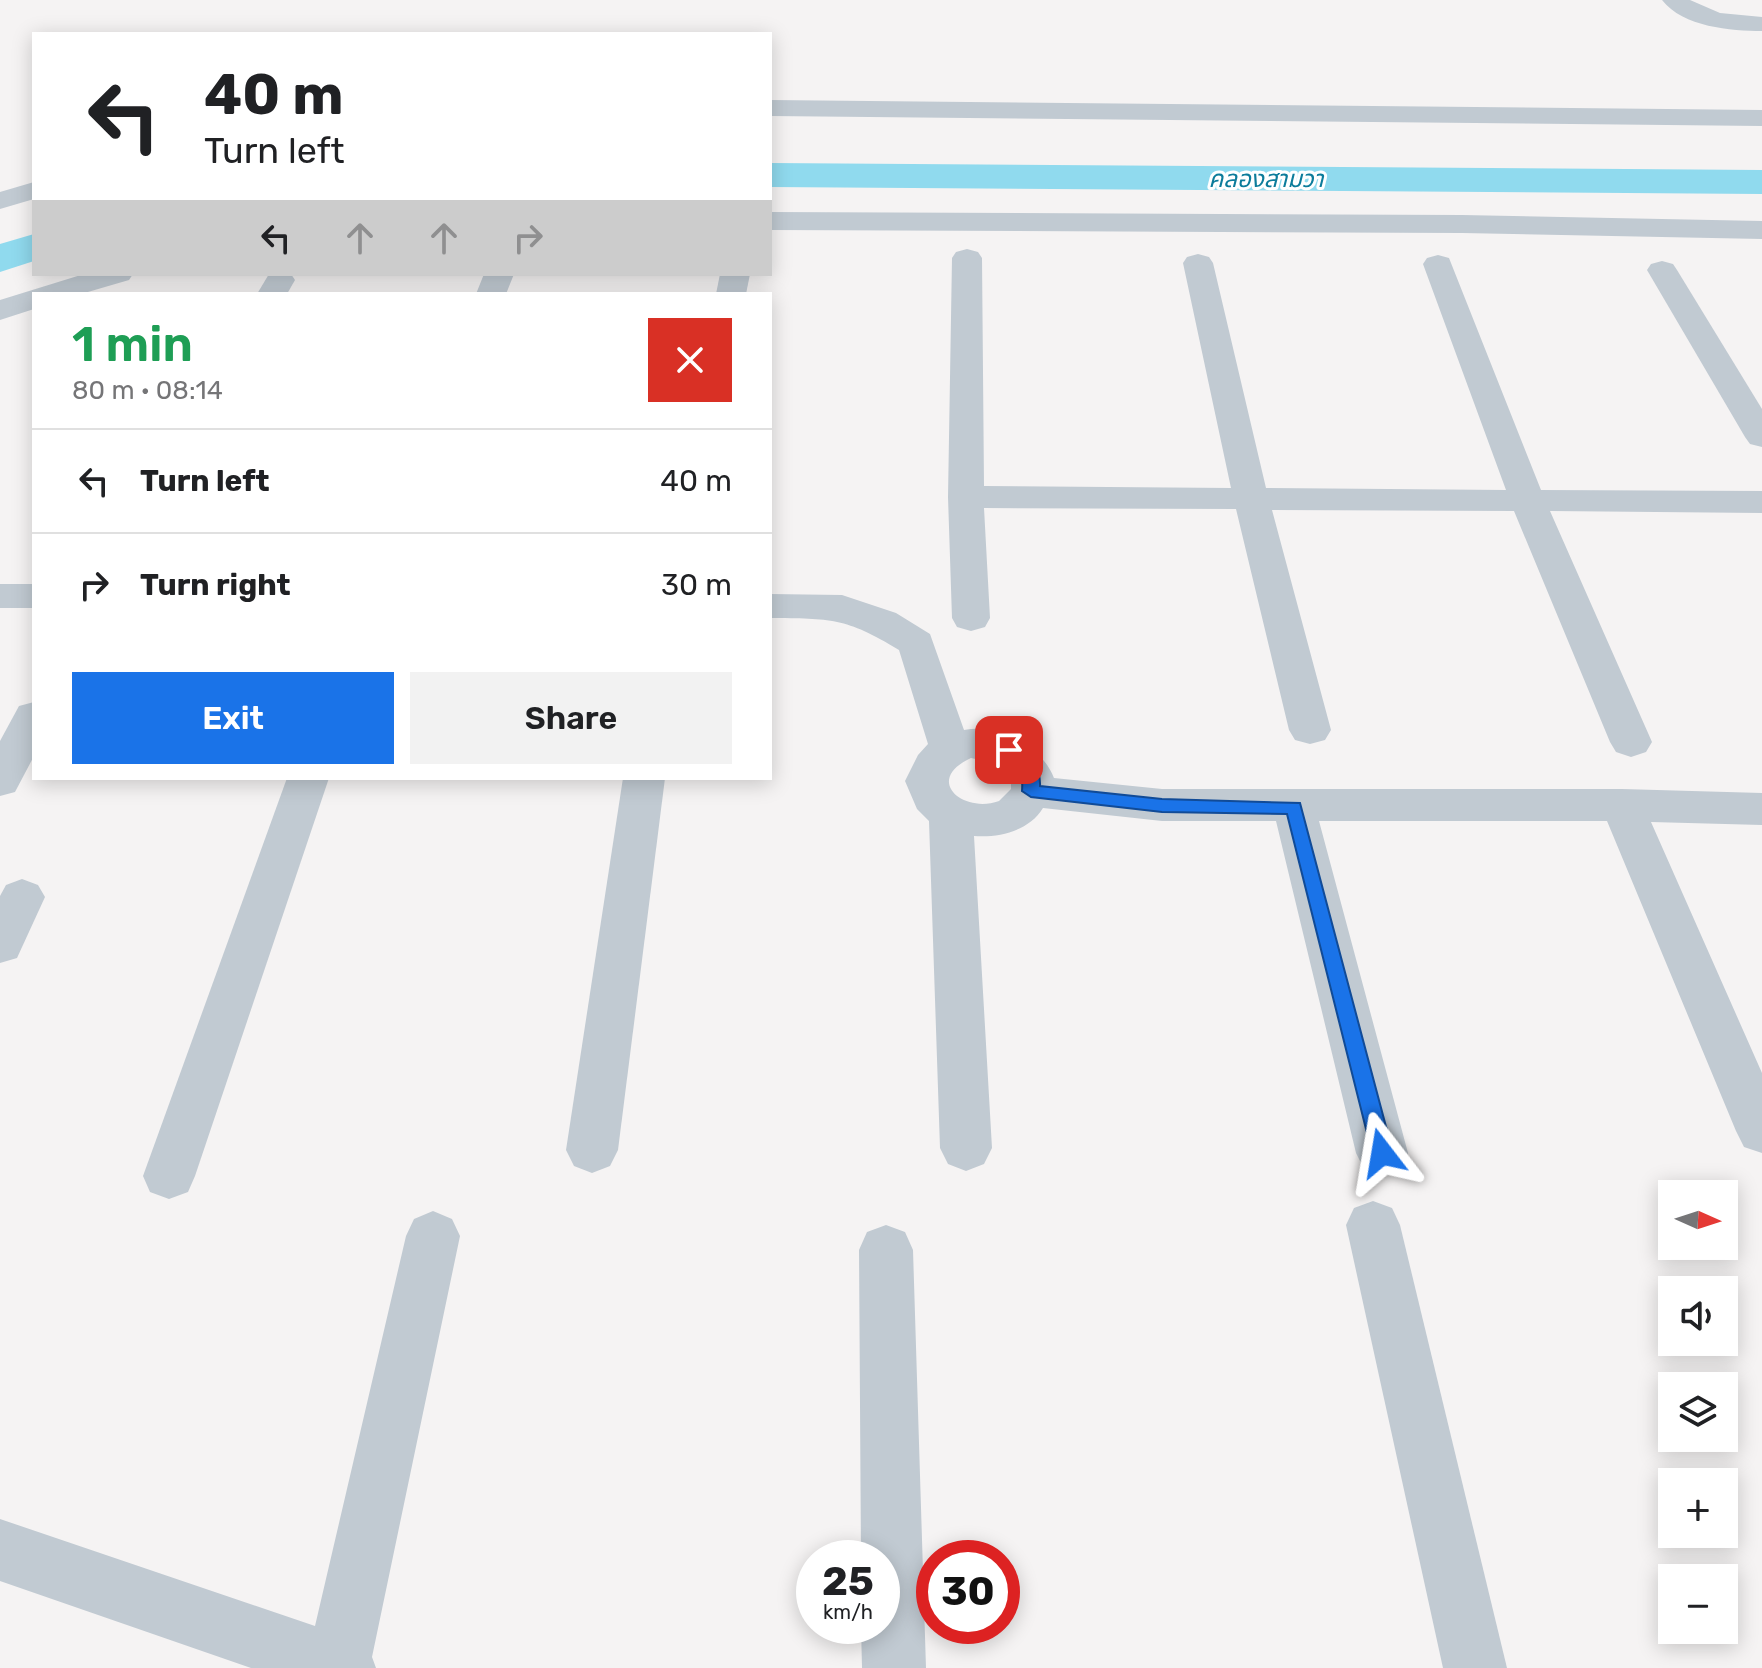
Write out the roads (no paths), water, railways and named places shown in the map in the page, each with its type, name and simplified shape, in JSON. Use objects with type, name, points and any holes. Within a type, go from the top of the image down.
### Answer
[{"type":"street","points":[[1674,0],[1695,14],[1714,21],[1762,24]]},
{"type":"street","points":[[772,108],[1762,118]]},
{"type":"street","points":[[0,201],[32,191]]},
{"type":"street","points":[[772,221],[1446,224],[1762,230]]},
{"type":"street","points":[[967,258],[966,497],[971,618]]},
{"type":"street","points":[[1198,263],[1251,499],[1310,730]]},
{"type":"street","points":[[1438,264],[1528,501],[1631,742]]},
{"type":"street","points":[[1662,270],[1762,437]]},
{"type":"street","points":[[54,292],[111,276]]},
{"type":"street","points":[[0,311],[32,299]]},
{"type":"street","points":[[966,497],[1762,502]]},
{"type":"street","points":[[0,596],[32,596]]},
{"type":"street","points":[[772,606],[842,607],[882,622],[916,643],[950,749]]},
{"type":"street","points":[[0,781],[32,720]]},
{"type":"street","points":[[969,743],[990,744],[1009,750],[1024,761],[1032,776],[1031,791],[1021,807],[1001,818],[976,820],[951,814],[933,799],[926,781],[932,762],[950,749],[969,743]]},
{"type":"street","points":[[169,1176],[307,780]]},
{"type":"street","points":[[592,1150],[644,780]]},
{"type":"street","points":[[1031,791],[1162,805],[1622,805],[1762,809]]},
{"type":"street","points":[[1622,805],[1762,1131]]},
{"type":"street","points":[[1294,807],[1382,1153]]},
{"type":"street","points":[[951,814],[966,1148]]},
{"type":"street","points":[[0,945],[22,897]]},
{"type":"street","points":[[1373,1225],[1475,1668]]},
{"type":"street","points":[[337,1668],[433,1236]]},
{"type":"street","points":[[886,1250],[894,1668]]},
{"type":"street","points":[[0,1550],[344,1668]]},
{"type":"waterway","name":"คลองสามวา","points":[[772,175],[1762,182]]},
{"type":"waterway","name":"คลองสามวา","points":[[0,259],[32,248]]}]
